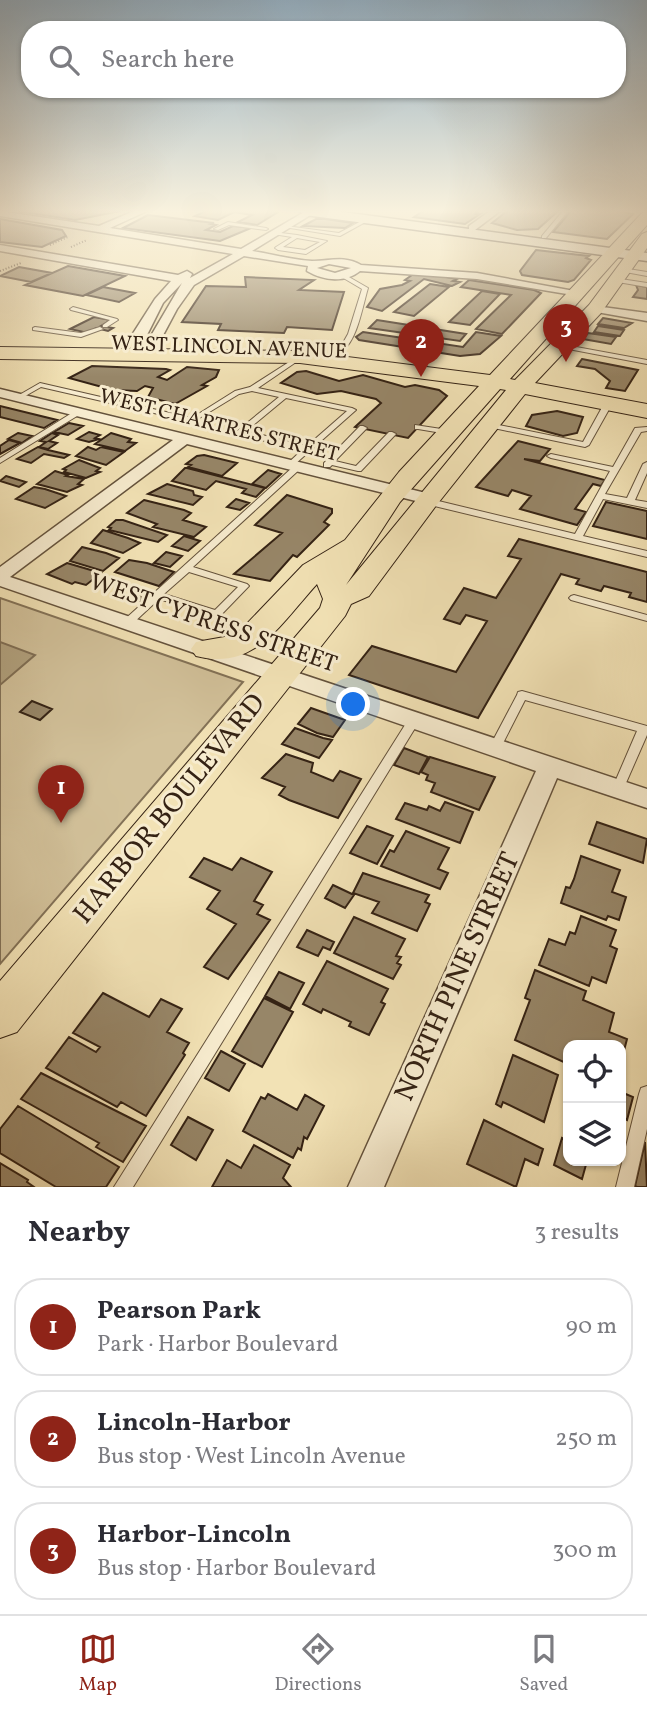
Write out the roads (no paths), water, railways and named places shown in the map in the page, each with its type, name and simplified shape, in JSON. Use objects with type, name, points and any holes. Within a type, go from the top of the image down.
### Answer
[{"type":"main road","name":"HARBOR BOULEVARD","points":[[0,1016],[334,610],[338,599],[331,585],[351,546],[394,491],[579,293],[617,266]]},
{"type":"main road","name":"HARBOR BOULEVARD","points":[[338,599],[359,590],[427,500],[520,387],[595,309],[625,266]]},
{"type":"main road","name":"WEST LINCOLN AVENUE","points":[[0,344],[300,357],[495,382],[647,411]]},
{"type":"main road","name":"WEST LINCOLN AVENUE","points":[[0,353],[260,345],[342,350],[472,370],[495,382]]},
{"type":"main road","points":[[207,649],[231,648],[247,642],[313,571],[351,546]]},
{"type":"street","points":[[107,266],[194,281]]},
{"type":"street","points":[[201,266],[165,291],[138,335],[141,349],[157,336],[171,308],[194,281],[217,266]]},
{"type":"street","points":[[313,266],[311,269],[316,273],[342,275],[352,273],[358,268]]},
{"type":"street","points":[[353,266],[477,276],[579,293]]},
{"type":"street","points":[[595,309],[647,317]]},
{"type":"street","name":"WEST CHARTRES STREET","points":[[0,393],[293,466],[325,467],[427,500]]},
{"type":"street","points":[[0,578],[184,439]]},
{"type":"street","name":"WEST CYPRESS STREET","points":[[0,578],[647,799]]},
{"type":"street","name":"NORTH PINE STREET","points":[[366,1187],[550,767]]},
{"type":"lane","points":[[637,266],[647,285]]},
{"type":"lane","points":[[342,275],[365,288],[351,334],[342,350]]},
{"type":"lane","points":[[34,329],[71,335],[89,334],[114,320],[73,309]]},
{"type":"lane","points":[[559,346],[647,362]]},
{"type":"lane","points":[[19,398],[40,384],[193,420],[237,392],[252,389],[300,357]]},
{"type":"lane","points":[[127,623],[308,449],[352,411],[252,389]]},
{"type":"lane","points":[[284,396],[240,432],[308,449]]},
{"type":"lane","points":[[489,425],[585,445],[608,404]]},
{"type":"lane","points":[[0,461],[78,413]]},
{"type":"lane","points":[[418,426],[448,432]]},
{"type":"lane","points":[[325,467],[363,428]]},
{"type":"lane","points":[[577,538],[638,430],[647,429]]},
{"type":"lane","points":[[325,467],[358,468],[392,434]]},
{"type":"lane","points":[[551,456],[615,470]]},
{"type":"lane","points":[[630,501],[647,464]]},
{"type":"lane","points":[[600,496],[647,505]]},
{"type":"lane","points":[[427,500],[647,554]]},
{"type":"lane","points":[[158,594],[217,614],[244,586],[187,568]]},
{"type":"lane","points":[[574,598],[647,618]]},
{"type":"lane","points":[[495,748],[522,695],[644,729],[618,789]]},
{"type":"lane","points":[[123,1187],[414,720]]},
{"type":"lane","points":[[625,1187],[647,1094]]},
{"type":"place","name":"Harbor-Lincoln","points":[[566,362]]},
{"type":"place","name":"Lincoln-Harbor","points":[[421,377]]},
{"type":"place","name":"Pearson Park","points":[[61,823]]}]
